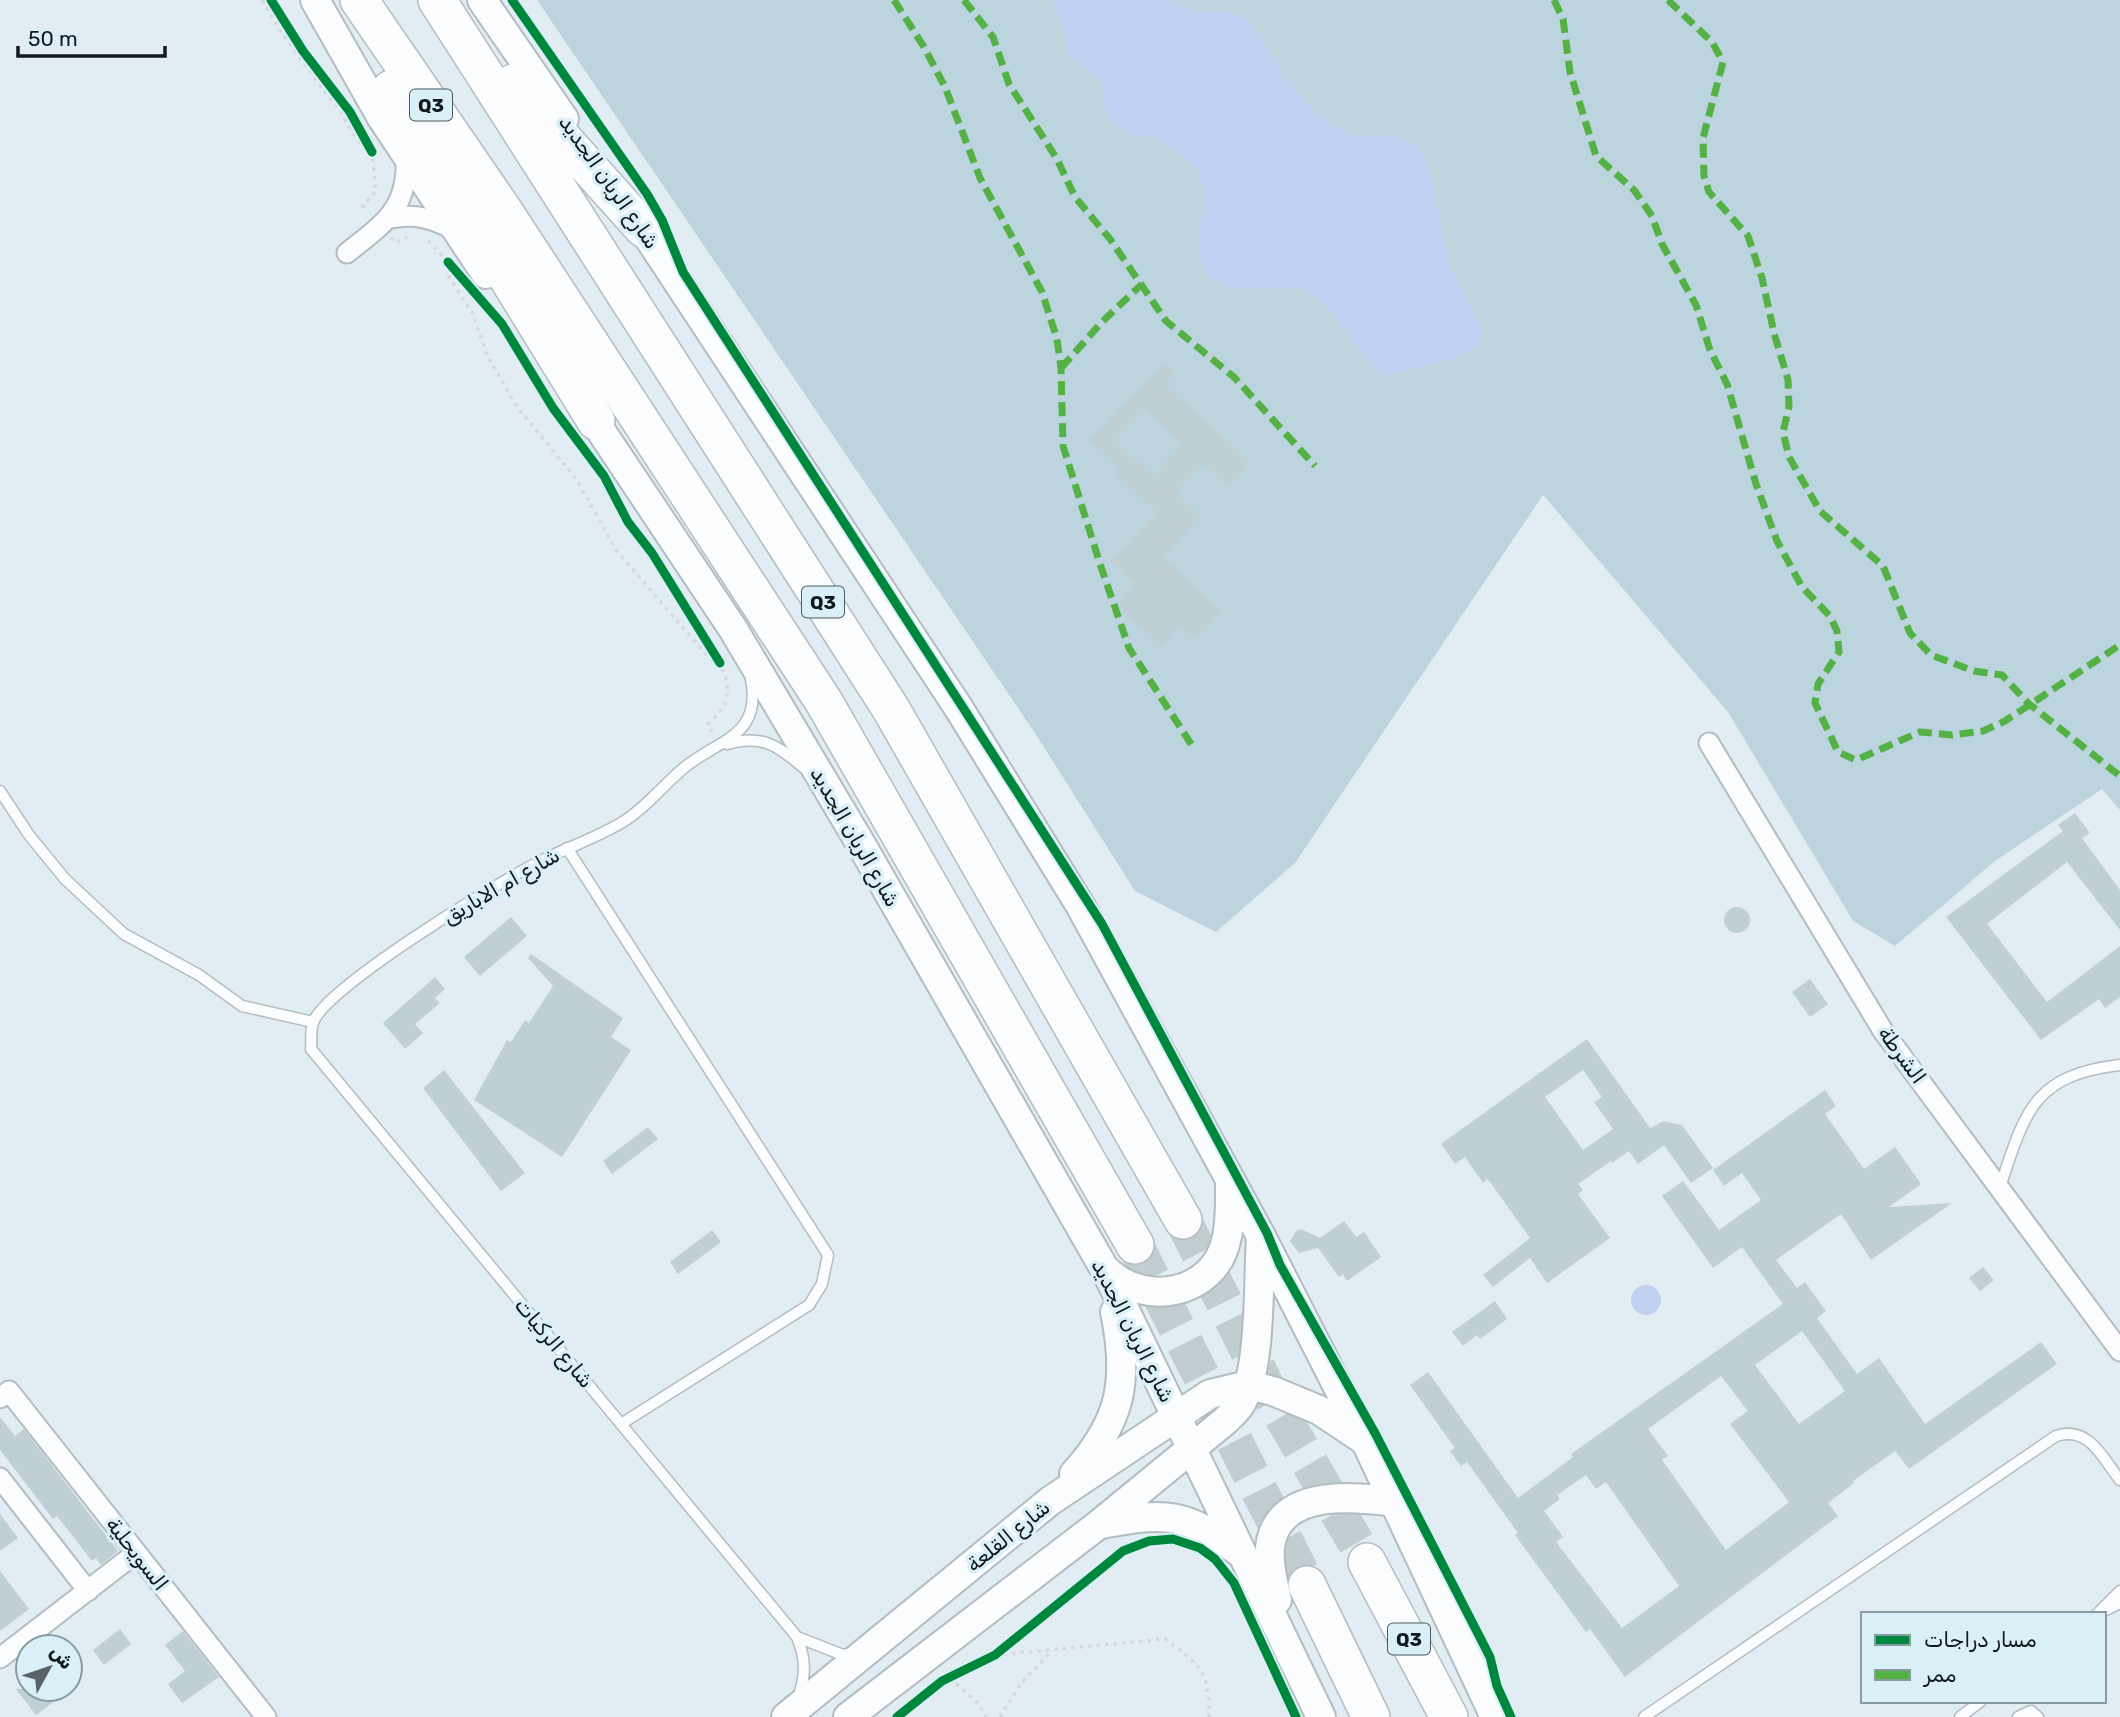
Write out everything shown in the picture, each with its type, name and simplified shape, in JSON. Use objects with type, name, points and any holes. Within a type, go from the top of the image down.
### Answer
[{"type":"highway","points":[[440,0],[643,228]]},
{"type":"highway","name":"شارع الريان الجديد","points":[[440,0],[891,709],[1183,1220]]},
{"type":"highway","points":[[361,3],[388,84],[596,422]]},
{"type":"highway","name":"شارع الريان الجديد","points":[[361,3],[511,222],[824,702],[1135,1245]]},
{"type":"highway","name":"Q3","points":[[1367,1562],[1449,1717]]},
{"type":"highway","points":[[1307,1585],[1371,1717]]},
{"type":"main road","name":"شارع الريان الجديد","points":[[316,0],[406,156],[456,230],[596,422],[746,652],[828,788],[1104,1269],[1321,1717]]},
{"type":"main road","name":"شارع الريان الجديد","points":[[482,0],[643,228],[958,707],[1073,893],[1197,1114],[1230,1182],[1261,1236],[1366,1442],[1496,1717]]},
{"type":"main road","points":[[1104,1269],[1126,1284],[1158,1294],[1181,1290],[1200,1280],[1216,1264],[1226,1243],[1230,1182]]},
{"type":"main road","points":[[848,1717],[1192,1450],[1240,1405],[1248,1385],[1255,1341],[1261,1236]]},
{"type":"main road","points":[[1050,1501],[1092,1455],[1114,1419],[1123,1378],[1121,1342],[1104,1269]]},
{"type":"main road","name":"شارع القلعة","points":[[789,1714],[1050,1501],[1210,1394],[1224,1388],[1248,1385],[1297,1399],[1366,1442]]},
{"type":"main road","points":[[1284,1641],[1270,1565],[1271,1541],[1278,1523],[1300,1507],[1332,1498],[1351,1497],[1395,1502]]},
{"type":"main road","points":[[1098,1524],[1148,1515],[1170,1515],[1214,1534],[1244,1555]]},
{"type":"street","points":[[347,253],[391,218],[405,192],[406,156]]},
{"type":"street","points":[[391,218],[408,215],[427,217],[456,230]]},
{"type":"street","name":"الشرطة","points":[[1709,743],[1883,1031],[2120,1351]]},
{"type":"street","name":"السويحلية","points":[[4,1395],[136,1553],[266,1717]]},
{"type":"street","points":[[0,1478],[88,1591]]},
{"type":"street","points":[[0,1658],[136,1553]]},
{"type":"lane","name":"شارع ام الاباريق","points":[[313,1022],[330,998],[429,927],[533,864],[623,822],[687,765],[743,729],[751,714],[754,691],[746,652]]},
{"type":"lane","name":"شارع ام الاباريق","points":[[720,746],[748,738],[770,743],[828,788]]},
{"type":"lane","points":[[0,791],[29,835],[65,879],[124,934],[199,975],[242,1006],[313,1022]]},
{"type":"lane","points":[[568,848],[828,1255],[822,1284],[809,1305],[621,1424]]},
{"type":"lane","name":"شارع الركيات","points":[[313,1022],[311,1049],[797,1636],[805,1656],[804,1681],[789,1714]]},
{"type":"lane","points":[[2000,1187],[2022,1122],[2043,1094],[2077,1072],[2120,1065]]},
{"type":"lane","points":[[1644,1717],[2056,1436],[2073,1433],[2087,1438],[2120,1480]]},
{"type":"lane","points":[[2100,1612],[2120,1591]]},
{"type":"lane","points":[[2102,1612],[2120,1603]]},
{"type":"lane","name":"شارع الركيات","points":[[797,1636],[843,1655],[869,1651]]},
{"type":"lane","points":[[1960,1717],[1978,1703]]},
{"type":"lane","points":[[2018,1717],[2031,1711],[2038,1717]]},
{"type":"path","points":[[261,0],[271,5],[350,112],[372,152]]},
{"type":"path","points":[[448,262],[468,286]]},
{"type":"path","points":[[448,262],[449,276],[472,314],[487,355],[517,407],[577,480],[617,550],[710,659],[720,663]]},
{"type":"path","points":[[699,629],[727,678],[728,698],[724,707],[708,724],[720,746]]},
{"type":"path","points":[[995,1655],[1165,1639],[1195,1661],[1210,1689],[1209,1717]]},
{"type":"path","points":[[983,1661],[1006,1646]]},
{"type":"path","points":[[1000,1717],[1022,1682],[1053,1650]]},
{"type":"path","points":[[946,1679],[961,1673]]},
{"type":"path","points":[[946,1679],[978,1703],[986,1717]]},
{"type":"shaded area","points":[[537,0],[2120,0],[2120,810],[2102,789],[1995,861],[1895,946],[1853,921],[1728,712],[1543,495],[1295,863],[1216,932],[1135,891],[1035,733]]},
{"type":"water","points":[[1052,0],[1164,0],[1202,13],[1228,11],[1248,20],[1286,78],[1315,112],[1342,130],[1365,137],[1396,135],[1419,146],[1432,178],[1449,266],[1483,331],[1479,346],[1457,357],[1384,377],[1327,308],[1309,293],[1294,288],[1244,288],[1216,281],[1206,271],[1200,254],[1203,195],[1198,169],[1160,139],[1125,133],[1107,118],[1101,82],[1067,53],[1064,28]]},
{"type":"water","points":[[1646,1285],[1657,1289],[1661,1300],[1657,1311],[1646,1315],[1635,1311],[1631,1300],[1635,1289]]},
{"type":"building","points":[[1164,364],[1175,374],[1165,384],[1250,463],[1228,487],[1203,464],[1176,492],[1201,516],[1163,557],[1221,612],[1195,640],[1180,625],[1161,646],[1116,604],[1135,584],[1111,561],[1157,513],[1114,473],[1119,468],[1089,440]],"holes":[[[1145,409],[1182,444],[1153,475],[1116,441]]]},
{"type":"building","points":[[2075,813],[2090,833],[2082,838],[2120,890],[2120,930],[2067,862],[1987,924],[2047,1002],[2120,946],[2120,997],[2105,1008],[2099,999],[2041,1040],[1946,917],[2063,831],[2058,825]]},
{"type":"building","points":[[1737,907],[1746,911],[1750,920],[1746,929],[1737,933],[1728,929],[1724,920],[1728,911]]},
{"type":"building","points":[[511,917],[527,936],[480,976],[464,957]]},
{"type":"building","points":[[531,954],[623,1018],[611,1037],[631,1050],[562,1157],[474,1100],[507,1040],[511,1042],[525,1020],[529,1023],[553,986],[528,958]]},
{"type":"building","points":[[435,977],[445,989],[435,998],[440,1003],[415,1024],[423,1033],[405,1049],[383,1023]]},
{"type":"building","points":[[1810,979],[1828,1004],[1810,1017],[1792,992]]},
{"type":"building","points":[[1587,1039],[1650,1128],[1664,1121],[1682,1125],[1713,1168],[1691,1183],[1664,1145],[1638,1164],[1629,1151],[1578,1184],[1583,1190],[1578,1194],[1610,1238],[1547,1283],[1530,1258],[1493,1287],[1483,1275],[1530,1238],[1488,1179],[1483,1183],[1465,1157],[1455,1164],[1441,1144]],"holes":[[[1583,1070],[1602,1097],[1594,1102],[1613,1129],[1583,1150],[1545,1097]]]},
{"type":"building","points":[[444,1070],[525,1173],[501,1191],[423,1088]]},
{"type":"building","points":[[1825,1090],[1836,1106],[1825,1114],[1864,1169],[1895,1147],[1921,1184],[1889,1207],[1952,1203],[1871,1260],[1841,1214],[1776,1260],[1797,1288],[1805,1282],[1826,1311],[1817,1318],[1857,1374],[1879,1358],[1925,1424],[2041,1342],[2057,1364],[1909,1469],[1895,1451],[1853,1481],[1854,1483],[1828,1503],[1838,1516],[1625,1677],[1590,1629],[1586,1632],[1515,1535],[1518,1533],[1467,1462],[1461,1466],[1450,1451],[1455,1448],[1410,1385],[1428,1372],[1518,1498],[1573,1457],[1571,1454],[1783,1304],[1742,1247],[1713,1268],[1662,1196],[1683,1181],[1719,1230],[1761,1200],[1742,1173],[1724,1186],[1713,1170]],"holes":[[[1802,1331],[1845,1391],[1799,1424],[1755,1365]],[[1721,1376],[1748,1411],[1730,1424],[1789,1502],[1726,1550],[1662,1460],[1668,1456],[1648,1429]],[[1586,1475],[1596,1489],[1606,1482],[1679,1586],[1622,1628],[1556,1542],[1563,1537],[1544,1511],[1560,1499],[1557,1495]]]},
{"type":"building","points":[[648,1127],[658,1139],[612,1174],[603,1161]]},
{"type":"building","points":[[1344,1221],[1356,1237],[1364,1232],[1381,1257],[1347,1281],[1343,1274],[1339,1277],[1318,1248],[1299,1253],[1290,1241],[1296,1231],[1301,1229],[1320,1238]]},
{"type":"building","points":[[712,1230],[721,1242],[678,1274],[670,1262]]},
{"type":"building","points":[[1983,1267],[1994,1280],[1980,1291],[1969,1278]]},
{"type":"building","points":[[1495,1301],[1507,1319],[1480,1339],[1477,1335],[1463,1346],[1452,1332]]},
{"type":"building","points":[[0,1417],[15,1436],[24,1429],[118,1551],[101,1565],[96,1558],[92,1561],[57,1516],[53,1519],[0,1450]]},
{"type":"building","points":[[0,1514],[18,1538],[0,1551]]},
{"type":"building","points":[[0,1571],[29,1609],[0,1631]]},
{"type":"building","points":[[120,1629],[131,1644],[104,1665],[93,1650]]},
{"type":"building","points":[[183,1631],[219,1677],[182,1703],[168,1684],[185,1671],[165,1645]]},
{"type":"building","points":[[27,1703],[52,1703],[36,1715]]},
{"type":"tunnel","points":[[1183,1220],[1273,1400],[1367,1562]]},
{"type":"tunnel","points":[[1135,1245],[1307,1585]]},
{"type":"marked path","points":[[894,0],[924,47],[945,87],[980,178],[1042,292],[1057,339],[1061,368],[1063,446],[1101,567],[1129,648],[1193,747]]},
{"type":"marked path","points":[[964,0],[993,37],[1009,84],[1057,159],[1075,197],[1110,239],[1166,321],[1235,378],[1315,466]]},
{"type":"marked path","points":[[1554,0],[1563,19],[1570,72],[1596,156],[1634,190],[1652,216],[1662,244],[1696,305],[1710,350],[1727,384],[1756,484],[1777,541],[1802,587],[1830,616],[1837,631],[1839,652],[1818,684],[1815,703],[1838,752],[1856,760],[1920,732],[1952,735],[1983,731],[2005,721],[2120,645]]},
{"type":"marked path","points":[[1668,0],[1712,42],[1723,62],[1703,138],[1704,176],[1709,192],[1748,236],[1762,278],[1788,380],[1789,407],[1783,432],[1789,457],[1820,511],[1883,566],[1910,633],[1931,655],[1974,671],[2002,675],[2028,703],[2120,776]]},
{"type":"marked path","points":[[1061,368],[1102,322],[1142,284]]},
{"type":"cycle path","points":[[271,0],[303,51],[350,112],[372,152]]},
{"type":"cycle path","points":[[512,0],[647,194],[662,220],[683,272],[1102,924],[1267,1233],[1280,1265],[1375,1433],[1490,1657],[1497,1686],[1511,1717]]},
{"type":"cycle path","points":[[448,262],[502,324],[553,408],[604,476],[628,522],[652,553],[720,663]]},
{"type":"cycle path","points":[[897,1717],[942,1681],[995,1655],[1123,1551],[1149,1541],[1173,1539],[1200,1548],[1215,1559],[1234,1583],[1296,1717]]}]
